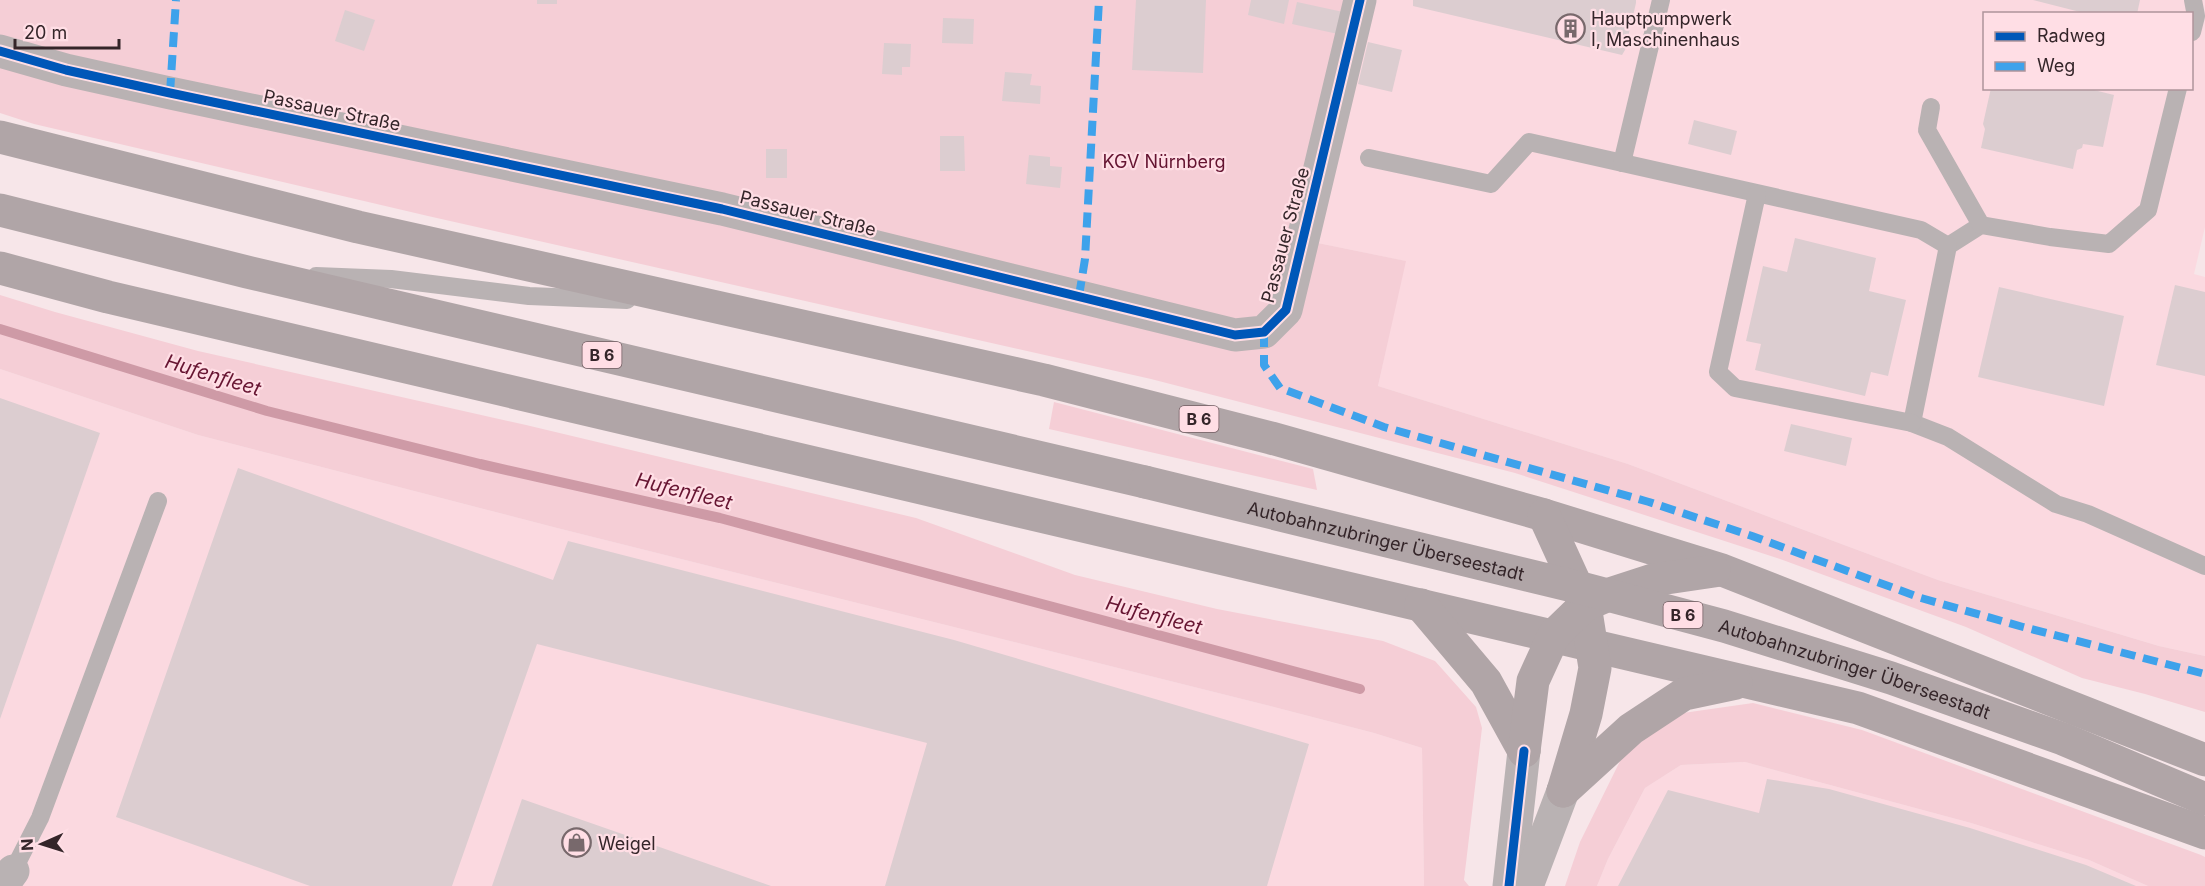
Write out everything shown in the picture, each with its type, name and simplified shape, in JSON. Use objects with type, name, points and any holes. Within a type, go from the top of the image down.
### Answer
[{"type":"highway","name":"B 6","points":[[0,137],[357,227],[1044,380],[1271,438],[1544,515],[1722,570],[2205,760]]},
{"type":"highway","name":"B 6","points":[[0,198],[60,226]]},
{"type":"highway","name":"B 6","points":[[0,210],[247,272]]},
{"type":"highway","points":[[0,268],[108,297],[1858,708],[2205,833]]},
{"type":"highway","name":"Autobahnzubringer Überseestadt","points":[[247,272],[1145,482],[1585,589],[1724,626],[1892,678],[2063,739],[2205,799]]},
{"type":"highway","points":[[1544,515],[1585,605],[1595,668],[1586,714],[1563,791]]},
{"type":"highway","name":"B 6","points":[[1524,751],[1533,681],[1554,635],[1585,605],[1653,580],[1722,570]]},
{"type":"highway","points":[[1421,605],[1486,682],[1524,751]]},
{"type":"highway","points":[[1563,791],[1631,729],[1684,694],[1745,681]]},
{"type":"street","name":"Passauer Straße","points":[[0,51],[66,70],[170,93],[722,209],[1235,335],[1264,332],[1286,310],[1360,0]]},
{"type":"street","points":[[1509,886],[1524,751]]},
{"type":"street","points":[[1527,886],[1563,791]]},
{"type":"lane","points":[[1622,163],[1661,0]]},
{"type":"lane","points":[[2193,0],[2196,16],[2193,28]]},
{"type":"lane","points":[[1912,423],[1948,246],[1981,225],[2050,237],[2109,243],[2148,210],[2178,90]]},
{"type":"lane","points":[[1931,107],[1927,130],[1981,225]]},
{"type":"lane","points":[[1370,158],[1491,184],[1529,142],[1921,230],[1948,246]]},
{"type":"lane","points":[[1757,194],[1718,372],[1735,388],[1912,423],[1948,437],[2056,504],[2088,514],[2205,566]]},
{"type":"lane","points":[[247,272],[391,279],[529,296],[697,302]]},
{"type":"lane","points":[[8,878],[40,818],[158,501]]},
{"type":"shaded area","points":[[1361,0],[2205,0],[2205,227],[2194,274],[2205,277],[2205,656],[2159,646],[1938,580],[1628,464],[1378,386],[1405,261],[1313,242]]},
{"type":"shaded area","points":[[0,369],[198,435],[557,528],[1258,703],[1422,748],[1424,886],[0,886]]},
{"type":"shaded area","points":[[1745,762],[1971,823],[2089,860],[2148,886],[1597,886],[1608,859],[1645,788],[1681,765]]},
{"type":"green space","name":"KGV Nürnberg","points":[[0,0],[1361,0],[1313,242],[1406,261],[1378,386],[1628,464],[1938,580],[2159,646],[2205,656],[2205,712],[2082,678],[1966,627],[1777,558],[1515,473],[1151,379],[428,216],[34,124],[0,113]]},
{"type":"green space","points":[[0,295],[198,351],[526,425],[916,518],[1075,575],[1217,609],[1383,641],[1435,661],[1476,707],[1482,728],[1464,880],[1469,886],[1424,886],[1422,748],[1258,703],[557,528],[198,435],[0,369]]},
{"type":"green space","points":[[1054,402],[1313,469],[1317,490],[1049,429]]},
{"type":"green space","points":[[1753,703],[1862,730],[2201,855],[2205,857],[2205,886],[2148,886],[2089,860],[1971,823],[1745,762],[1681,765],[1645,788],[1608,859],[1597,886],[1565,886],[1580,842],[1625,751],[1683,713]]},
{"type":"building","points":[[537,0],[557,0],[557,4],[537,4]]},
{"type":"building","points":[[1136,0],[1206,0],[1203,73],[1132,70]]},
{"type":"building","points":[[1251,0],[1289,0],[1284,24],[1248,15]]},
{"type":"building","name":"Hauptpumpwerk I, Maschinenhaus","points":[[1413,0],[1636,0],[1636,3],[1622,55],[1413,6]]},
{"type":"building","points":[[2033,0],[2140,0],[2137,12],[2080,12]]},
{"type":"building","points":[[1297,2],[1343,12],[1338,34],[1292,24]]},
{"type":"building","points":[[345,10],[375,20],[364,51],[335,41]]},
{"type":"building","points":[[943,18],[974,19],[973,44],[942,43]]},
{"type":"building","points":[[1368,42],[1402,50],[1392,92],[1358,84]]},
{"type":"building","points":[[884,43],[911,44],[910,67],[902,67],[902,75],[882,74]]},
{"type":"building","points":[[1005,72],[1032,74],[1030,85],[1041,86],[1040,104],[1002,101]]},
{"type":"building","points":[[1991,90],[2094,90],[2114,95],[2103,147],[2083,144],[2082,148],[2077,150],[2073,169],[1981,148],[1985,129],[1983,124]]},
{"type":"building","points":[[1694,120],[1737,131],[1731,155],[1688,144]]},
{"type":"building","points":[[940,136],[964,136],[965,171],[940,171]]},
{"type":"building","points":[[766,149],[787,149],[787,178],[766,178]]},
{"type":"building","points":[[1029,155],[1050,157],[1050,166],[1062,167],[1060,188],[1026,184]]},
{"type":"building","points":[[1795,238],[1876,258],[1869,291],[1906,300],[1888,376],[1871,372],[1865,396],[1755,370],[1761,344],[1746,341],[1763,266],[1787,272]]},
{"type":"building","points":[[2175,285],[2205,292],[2205,376],[2156,365]]},
{"type":"building","points":[[1999,287],[2124,316],[2104,406],[1978,377]]},
{"type":"building","points":[[0,398],[100,433],[0,719]]},
{"type":"building","points":[[1791,424],[1852,438],[1846,466],[1784,451]]},
{"type":"building","points":[[238,468],[553,580],[568,541],[954,640],[1309,744],[1267,886],[885,886],[927,743],[537,644],[452,886],[310,886],[116,817]]},
{"type":"building","points":[[1767,779],[1829,789],[1970,828],[2086,865],[2136,886],[1618,886],[1668,790],[1759,813]]},
{"type":"building","name":"Weigel","points":[[522,799],[771,886],[492,886]]},
{"type":"waterway","name":"Hufenfleet","points":[[0,329],[267,411],[480,464],[720,518],[1360,689]]},
{"type":"marked path","points":[[170,93],[176,0]]},
{"type":"marked path","points":[[1079,296],[1085,259],[1099,0]]},
{"type":"marked path","points":[[1264,332],[1264,365],[1280,388],[1384,427],[1649,502],[1752,536],[1921,598],[2205,674]]},
{"type":"cycle path","points":[[0,51],[66,70],[170,93],[722,209],[1235,335],[1264,332],[1286,310],[1360,0]]},
{"type":"cycle path","points":[[1509,886],[1524,751]]},
{"type":"place","name":"Hauptpumpwerk I, Maschinenhaus","points":[[1570,28]]},
{"type":"place","name":"Weigel","points":[[577,843]]}]
